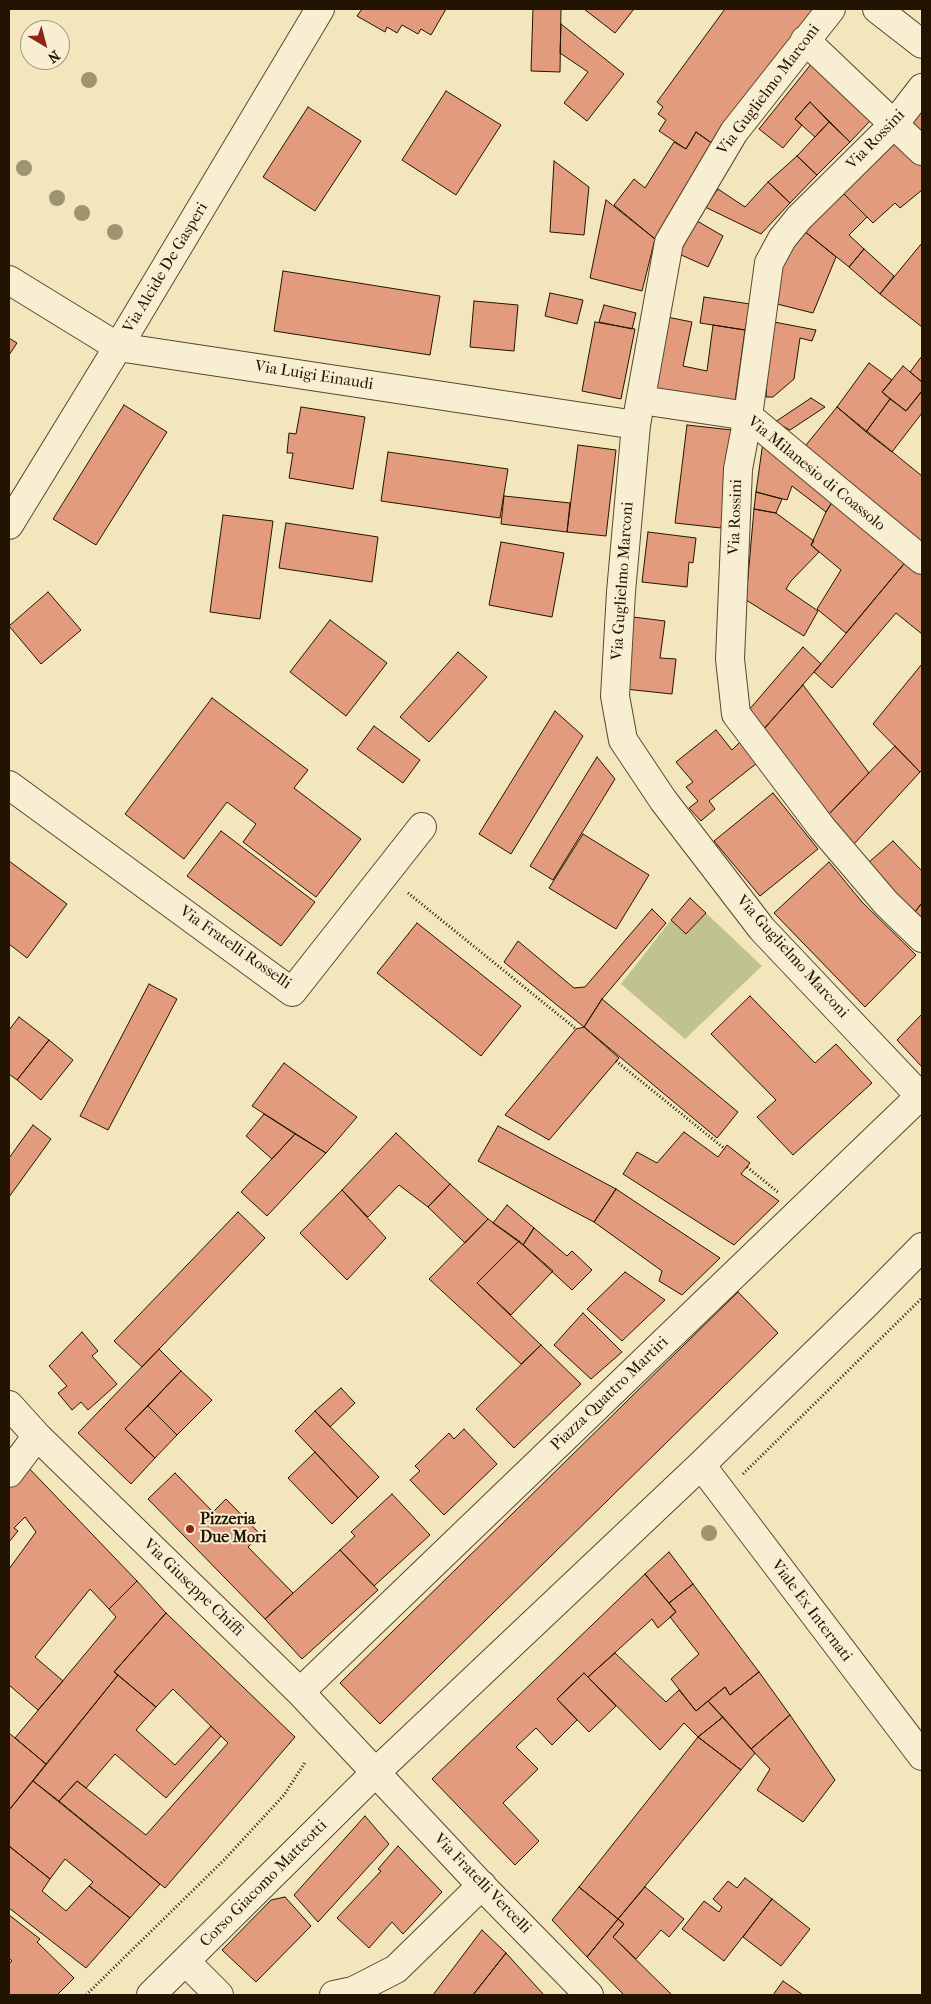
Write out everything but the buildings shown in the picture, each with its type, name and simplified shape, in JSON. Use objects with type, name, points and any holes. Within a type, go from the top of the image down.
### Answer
[{"type":"street","name":"Via Alcide De Gasperi","points":[[9,525],[320,9]]},
{"type":"street","name":"Via Guglielmo Marconi","points":[[831,9],[734,132],[669,242],[638,412],[621,592],[615,696],[623,740],[662,800],[762,929],[921,1097]]},
{"type":"street","points":[[877,9],[921,39]]},
{"type":"street","points":[[805,40],[895,123],[922,151]]},
{"type":"street","name":"Via Rossini","points":[[922,88],[895,123],[799,218],[782,238],[769,263],[748,416],[738,469],[730,659],[736,714],[822,828],[886,903],[922,938]]},
{"type":"street","name":"Via Luigi Einaudi","points":[[9,280],[118,347],[638,412]]},
{"type":"street","name":"Via Milanesio di Coassolo","points":[[638,412],[748,416],[922,560]]},
{"type":"street","name":"Via Fratelli Rosselli","points":[[9,785],[292,992],[422,827]]},
{"type":"street","name":"Piazza Quattro Martiri","points":[[300,1692],[800,1210],[921,1097]]},
{"type":"street","points":[[376,1772],[700,1465],[922,1247]]},
{"type":"street","name":"Via Giuseppe Chiffi","points":[[9,1405],[37,1436],[300,1692],[376,1772]]},
{"type":"street","points":[[9,1473],[37,1436]]},
{"type":"street","name":"Viale Ex Internati","points":[[700,1465],[922,1756]]},
{"type":"street","name":"Via Fratelli Vercelli","points":[[376,1772],[482,1885],[590,1995]]},
{"type":"street","name":"Corso Giacomo Matteotti","points":[[151,1995],[376,1772]]},
{"type":"street","points":[[334,1995],[353,1991],[396,1969],[482,1885]]},
{"type":"street","points":[[186,1962],[219,1995]]},
{"type":"path","points":[[385,874],[576,1029]]},
{"type":"path","points":[[616,1061],[725,1149]]},
{"type":"path","points":[[747,1167],[800,1210]]},
{"type":"path","points":[[722,1494],[922,1298]]},
{"type":"path","points":[[86,1995],[225,1859],[284,1796],[306,1760]]},
{"type":"green space","points":[[706,913],[762,966],[685,1039],[621,984],[671,920],[686,934]]},
{"type":"place","name":"Pizzeria Due Mori","points":[[190,1529]]}]
